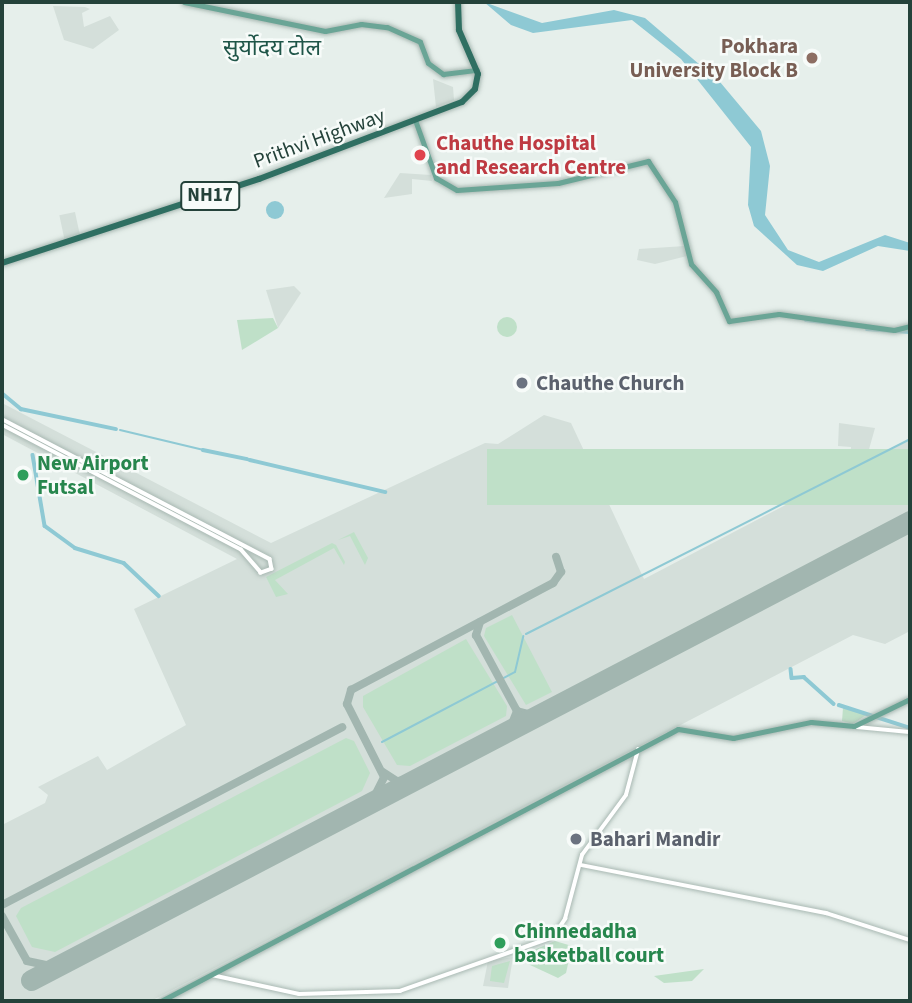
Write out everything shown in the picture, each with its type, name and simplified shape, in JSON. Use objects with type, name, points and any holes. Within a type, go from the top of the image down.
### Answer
[{"type":"highway","points":[[458,2],[458,30],[477,70]]},
{"type":"highway","name":"Prithvi Highway","points":[[2,263],[415,120],[467,99],[477,70]]},
{"type":"main road","points":[[184,2],[326,31],[387,27],[420,42],[437,72],[452,77],[477,70]]},
{"type":"main road","points":[[415,120],[436,178],[457,190],[558,183],[648,161],[675,202],[691,264],[716,292],[729,321],[779,314],[894,330],[910,326]]},
{"type":"main road","points":[[161,1001],[678,729],[733,738],[811,722],[854,726],[910,699]]},
{"type":"street","points":[[2,419],[270,559],[272,569],[261,573],[241,550],[2,425]]},
{"type":"street","points":[[854,726],[910,732]]},
{"type":"street","points":[[212,975],[299,994],[423,986],[553,937],[565,919],[579,866],[602,822],[626,795],[638,750]]},
{"type":"street","points":[[579,866],[588,862],[666,886],[826,913],[910,940]]},
{"type":"shaded area","points":[[53,6],[90,9],[82,13],[84,27],[110,16],[119,30],[93,49],[64,40]]},
{"type":"shaded area","points":[[433,79],[453,87],[454,100],[436,107]]},
{"type":"shaded area","points":[[400,173],[431,175],[432,181],[412,179],[412,194],[384,198]]},
{"type":"shaded area","points":[[75,212],[80,235],[64,239],[59,215]]},
{"type":"shaded area","points":[[685,246],[687,256],[655,264],[637,260],[639,249]]},
{"type":"shaded area","points":[[294,286],[301,293],[278,328],[266,290]]},
{"type":"shaded area","points":[[2,403],[271,543],[485,443],[498,444],[544,415],[571,423],[644,579],[910,440],[910,631],[885,644],[853,635],[151,1001],[2,1001],[2,825],[45,803],[48,795],[38,787],[98,756],[107,770],[186,725],[134,609],[237,559],[2,434]]},
{"type":"shaded area","points":[[839,423],[875,428],[868,453],[850,462],[851,447],[838,446]]},
{"type":"shaded area","points":[[513,957],[508,988],[483,986],[488,961]]},
{"type":"green space","points":[[507,317],[514,320],[517,327],[514,334],[507,337],[500,334],[497,327],[500,320]]},
{"type":"green space","points":[[273,318],[278,328],[242,350],[237,320]]},
{"type":"green space","points":[[487,449],[910,449],[910,505],[487,505]]},
{"type":"green space","points":[[354,532],[368,558],[365,565],[350,536],[338,540]]},
{"type":"green space","points":[[332,543],[336,545],[344,565],[334,548],[275,580],[288,594],[276,597],[266,577]]},
{"type":"green space","points":[[512,615],[552,692],[526,705],[484,636],[486,628]]},
{"type":"green space","points":[[466,639],[507,706],[506,716],[410,766],[397,765],[363,707],[363,696]]},
{"type":"green space","points":[[843,708],[866,715],[853,724],[842,721]]},
{"type":"green space","points":[[346,738],[354,741],[370,773],[362,791],[55,952],[32,947],[16,916],[21,908]]},
{"type":"green space","points":[[555,941],[572,946],[566,973],[558,978],[515,958]]},
{"type":"green space","points":[[510,961],[504,983],[490,981],[492,966]]},
{"type":"green space","points":[[704,969],[692,981],[664,983],[654,976]]},
{"type":"water","points":[[484,2],[542,23],[614,10],[645,18],[720,82],[761,131],[770,166],[765,215],[788,250],[819,262],[885,235],[910,243],[910,251],[878,246],[823,271],[797,265],[754,226],[748,205],[751,147],[681,59],[632,20],[533,33],[511,25]]},
{"type":"water","points":[[275,201],[281,204],[284,210],[281,216],[275,219],[269,216],[266,210],[269,204]]},
{"type":"waterway","points":[[806,320],[857,326]]},
{"type":"waterway","points":[[867,329],[910,332]]},
{"type":"waterway","points":[[2,393],[21,409],[116,429]]},
{"type":"waterway","points":[[120,430],[203,450]]},
{"type":"waterway","points":[[526,634],[910,439]]},
{"type":"waterway","points":[[203,450],[247,459]]},
{"type":"waterway","points":[[33,455],[45,526],[75,548],[124,563],[159,596]]},
{"type":"waterway","points":[[250,460],[385,492]]},
{"type":"waterway","points":[[382,742],[515,672],[523,636]]},
{"type":"waterway","points":[[791,669],[792,678],[804,677],[834,704]]},
{"type":"waterway","points":[[839,705],[910,728]]},
{"type":"taxiway","points":[[371,803],[384,777],[347,704],[351,690],[553,583],[561,572],[556,557]]},
{"type":"taxiway","points":[[480,622],[476,635],[517,711],[536,716]]},
{"type":"taxiway","points":[[509,731],[517,711]]},
{"type":"taxiway","points":[[2,905],[342,727]]},
{"type":"taxiway","points":[[383,772],[397,781],[414,780]]},
{"type":"taxiway","points":[[2,916],[27,961],[55,967]]},
{"type":"runway","points":[[31,980],[910,521]]},
{"type":"place","name":"Pokhara University Block B","points":[[812,58]]},
{"type":"place","name":"Chauthe Hospital and Research Centre","points":[[420,155]]},
{"type":"place","name":"Chauthe Church","points":[[522,383]]},
{"type":"place","name":"New Airport Futsal","points":[[23,475]]},
{"type":"place","name":"Bahari Mandir","points":[[576,839]]},
{"type":"place","name":"Chinnedadha basketball court","points":[[500,943]]},
{"type":"district","name":"सुर्योदय टोल","points":[[272,48]]}]
